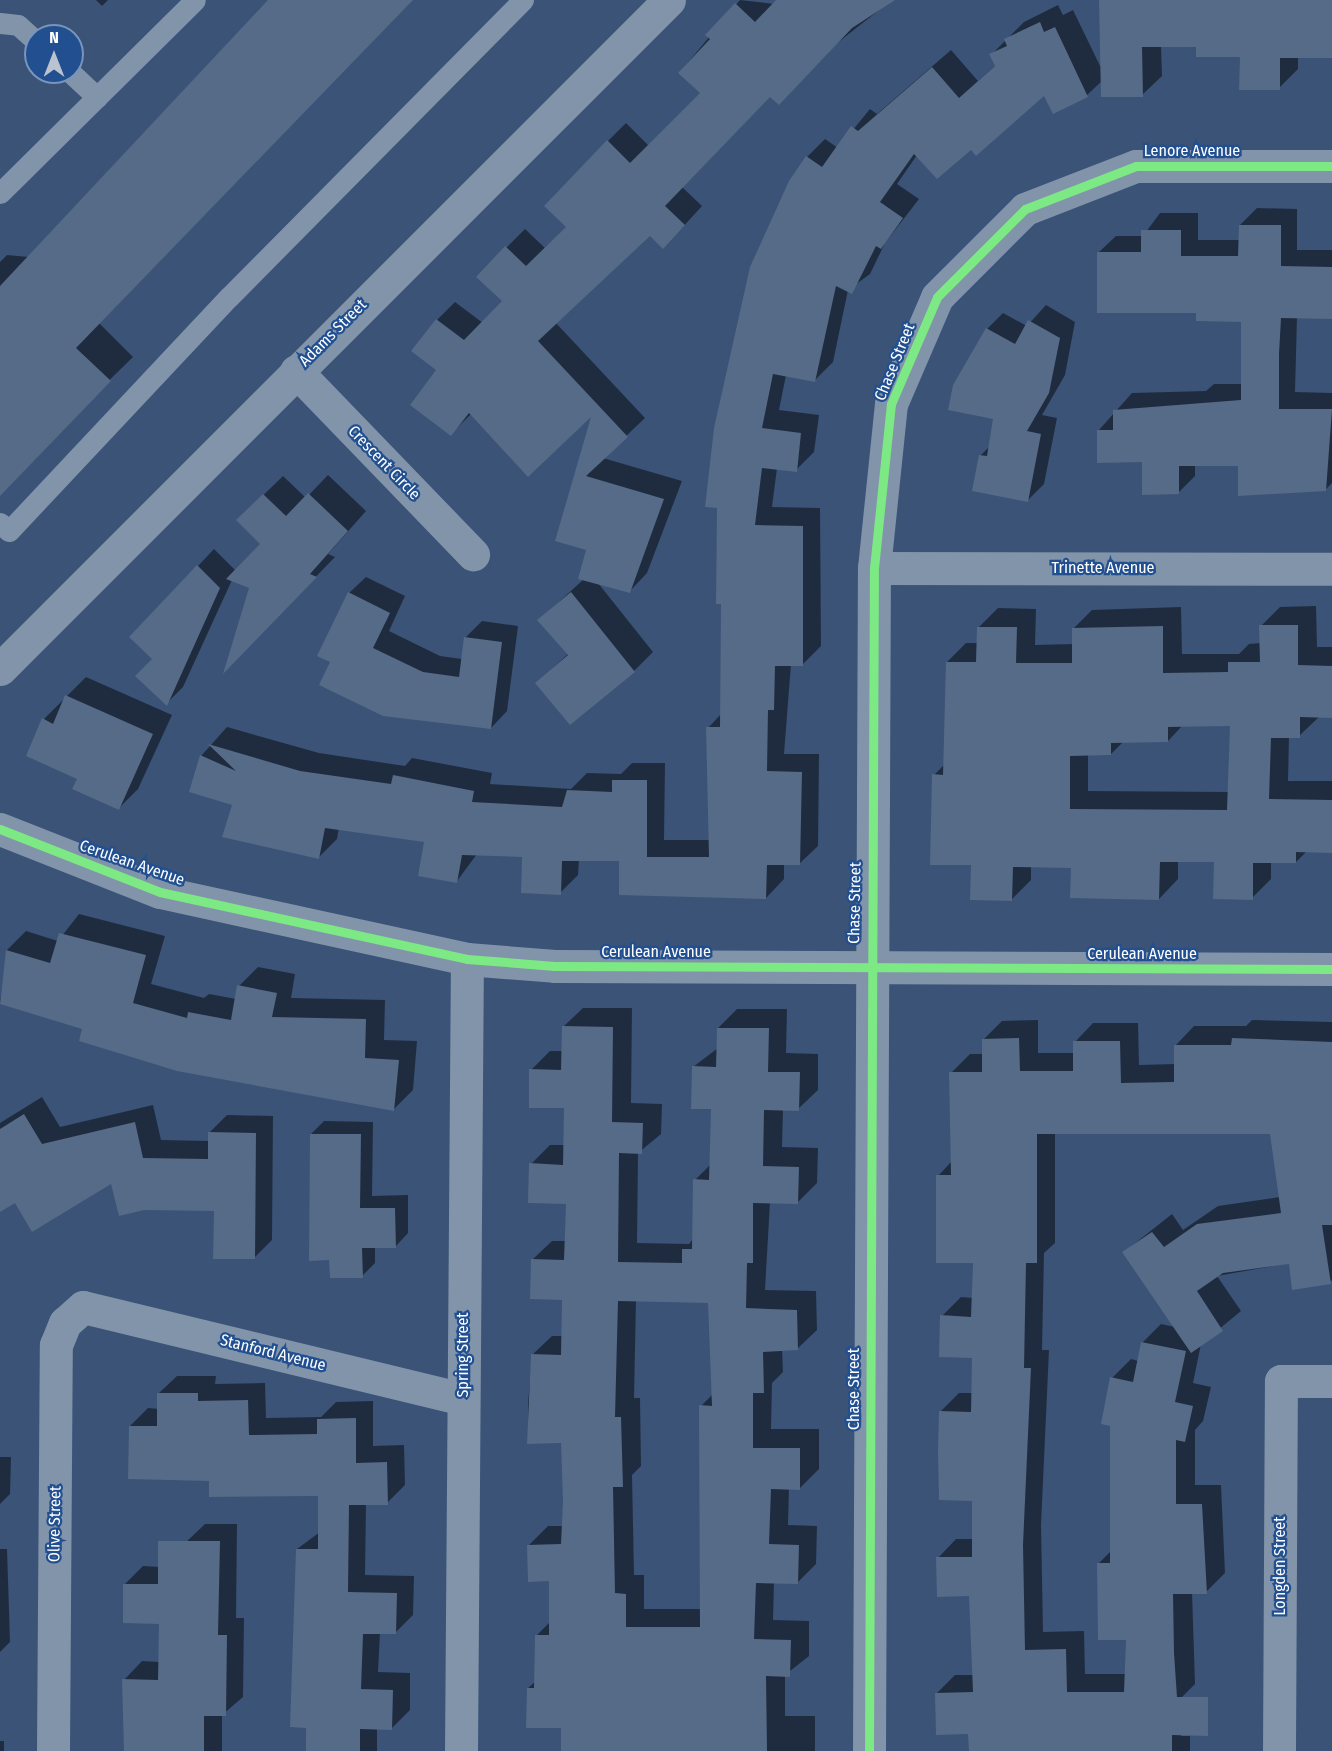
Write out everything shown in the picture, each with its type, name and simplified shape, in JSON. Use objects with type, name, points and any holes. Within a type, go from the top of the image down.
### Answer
[{"type":"street","name":"Adams Street","points":[[0,669],[669,0]]},
{"type":"street","name":"Lenore Avenue","points":[[1025,208],[1136,166],[1332,166]]},
{"type":"street","name":"Chase Street","points":[[869,1751],[869,968],[874,568],[891,404],[938,297],[1025,208]]},
{"type":"street","name":"Crescent Circle","points":[[296,371],[473,554]]},
{"type":"street","name":"Trinette Avenue","points":[[874,568],[1332,569]]},
{"type":"street","name":"Cerulean Avenue","points":[[0,829],[160,892],[467,959],[555,966],[1332,969]]},
{"type":"street","name":"Spring Street","points":[[462,1751],[467,959]]},
{"type":"street","name":"Stanford Avenue","points":[[83,1307],[463,1399]]},
{"type":"street","name":"Olive Street","points":[[53,1751],[56,1345],[65,1323],[83,1307]]},
{"type":"street","name":"Longden Street","points":[[1279,1751],[1281,1381],[1332,1381]]},
{"type":"lane","points":[[0,193],[195,0]]},
{"type":"lane","points":[[0,523],[9,531],[229,297],[523,0]]},
{"type":"lane","points":[[0,23],[18,25],[24,30]]},
{"type":"lane","points":[[82,84],[97,97]]},
{"type":"building","points":[[268,0],[413,0],[76,348],[111,381],[0,496],[0,286]]},
{"type":"building","points":[[776,0],[895,0],[852,28],[779,105],[770,97],[665,206],[685,225],[663,249],[650,236],[538,341],[628,437],[586,476],[664,499],[630,593],[578,579],[586,550],[555,541],[591,417],[528,477],[469,413],[451,436],[410,405],[436,370],[411,351],[436,319],[464,340],[502,301],[476,277],[505,246],[526,266],[566,227],[544,206],[607,140],[630,163],[700,93],[678,73],[710,39],[705,35],[735,3],[755,22]]},
{"type":"building","points":[[1099,0],[1332,0],[1332,58],[1280,58],[1280,90],[1239,90],[1240,57],[1196,57],[1196,47],[1142,47],[1143,97],[1101,97]]},
{"type":"building","points":[[1040,22],[1044,32],[1055,27],[1088,97],[1053,114],[1044,96],[976,156],[971,150],[937,179],[914,154],[880,202],[903,218],[881,249],[876,246],[852,294],[836,286],[815,382],[773,374],[762,428],[801,433],[797,472],[762,468],[755,525],[803,526],[803,666],[775,666],[774,710],[768,710],[767,771],[802,772],[800,865],[767,865],[766,899],[619,895],[619,861],[562,861],[561,895],[521,893],[522,857],[462,855],[457,883],[418,876],[424,842],[325,828],[319,859],[222,837],[232,805],[189,792],[200,755],[236,771],[208,744],[300,771],[391,784],[393,775],[474,791],[472,802],[562,807],[567,790],[612,792],[612,780],[647,780],[647,857],[709,857],[706,727],[720,727],[721,604],[716,604],[717,508],[705,507],[714,428],[750,267],[789,181],[806,156],[822,167],[851,126],[858,131],[932,67],[959,98],[995,66],[989,54],[1007,46],[1004,39]]},
{"type":"building","points":[[1239,225],[1281,225],[1281,266],[1332,267],[1332,319],[1281,318],[1279,354],[1279,409],[1332,409],[1326,491],[1238,496],[1238,466],[1179,466],[1179,494],[1142,495],[1142,462],[1097,463],[1097,430],[1113,430],[1113,410],[1241,400],[1241,322],[1196,321],[1196,313],[1097,313],[1097,252],[1141,252],[1141,230],[1181,230],[1181,256],[1238,256]]},
{"type":"building","points":[[1028,320],[1060,338],[1049,393],[1027,431],[1041,434],[1028,502],[972,491],[979,455],[987,456],[993,419],[948,410],[953,385],[986,328],[1015,344]]},
{"type":"building","points":[[308,493],[348,531],[310,574],[317,577],[223,674],[249,588],[226,579],[260,544],[236,520],[263,494],[286,516]]},
{"type":"building","points":[[197,565],[220,588],[167,706],[135,676],[152,659],[129,637]]},
{"type":"building","points":[[348,592],[390,613],[373,648],[423,672],[459,677],[464,637],[502,642],[491,729],[383,716],[319,685],[330,662],[317,656]]},
{"type":"building","points":[[571,592],[635,672],[570,725],[535,683],[568,655],[537,620]]},
{"type":"building","points":[[1259,625],[1298,625],[1298,665],[1332,666],[1332,718],[1300,717],[1300,738],[1271,738],[1269,799],[1332,800],[1332,853],[1296,852],[1296,863],[1253,863],[1253,900],[1213,899],[1214,862],[1160,862],[1159,900],[1070,898],[1071,868],[1013,867],[1012,901],[970,900],[971,865],[930,865],[932,774],[943,775],[946,662],[976,662],[977,627],[1017,627],[1016,663],[1072,663],[1072,628],[1163,626],[1163,673],[1228,672],[1228,662],[1260,662]],"holes":[[[1230,726],[1227,810],[1070,809],[1070,756],[1111,755],[1111,743],[1168,742],[1168,727]]]},
{"type":"building","points":[[65,695],[153,734],[119,810],[72,789],[77,779],[26,756],[42,718],[53,724]]},
{"type":"building","points":[[59,933],[146,955],[133,1003],[187,1018],[188,1012],[231,1020],[237,985],[277,993],[272,1017],[366,1019],[365,1058],[399,1060],[394,1111],[177,1071],[79,1041],[82,1029],[0,1004],[6,950],[50,963]]},
{"type":"building","points":[[562,1026],[613,1027],[612,1122],[643,1123],[642,1154],[619,1153],[618,1262],[682,1263],[682,1249],[692,1249],[693,1179],[709,1180],[711,1109],[691,1109],[692,1066],[716,1067],[717,1028],[769,1028],[768,1072],[800,1072],[799,1111],[764,1110],[763,1166],[799,1167],[798,1204],[753,1203],[753,1263],[747,1263],[746,1308],[797,1310],[798,1350],[763,1352],[764,1393],[753,1393],[753,1448],[800,1448],[800,1490],[771,1489],[769,1544],[799,1545],[798,1584],[756,1583],[754,1639],[791,1640],[790,1677],[766,1676],[767,1751],[561,1751],[561,1728],[526,1728],[527,1688],[534,1688],[535,1635],[549,1635],[549,1581],[528,1582],[527,1545],[561,1544],[563,1501],[561,1443],[527,1444],[531,1354],[561,1355],[562,1300],[530,1299],[531,1259],[564,1260],[566,1204],[528,1203],[529,1163],[563,1165],[564,1108],[529,1108],[529,1069],[561,1070]],"holes":[[[618,1301],[708,1303],[712,1406],[699,1405],[700,1627],[626,1627],[626,1594],[615,1593],[613,1487],[623,1487],[621,1417],[615,1417]]]},
{"type":"building","points":[[1019,1038],[1020,1071],[1073,1071],[1073,1041],[1120,1041],[1121,1083],[1174,1082],[1174,1045],[1231,1045],[1232,1038],[1332,1042],[1332,1225],[1322,1225],[1331,1284],[1292,1290],[1289,1264],[1223,1273],[1197,1291],[1223,1331],[1191,1353],[1122,1252],[1152,1232],[1164,1247],[1197,1224],[1281,1213],[1270,1134],[1037,1134],[1037,1263],[1026,1263],[1024,1368],[1031,1368],[1023,1545],[1025,1650],[1066,1649],[1067,1692],[1124,1692],[1126,1640],[1098,1640],[1097,1563],[1110,1563],[1110,1426],[1101,1424],[1110,1377],[1133,1382],[1141,1342],[1186,1351],[1175,1402],[1193,1406],[1185,1442],[1176,1440],[1176,1504],[1202,1504],[1207,1594],[1173,1594],[1174,1653],[1177,1697],[1208,1697],[1208,1736],[1172,1735],[1172,1751],[969,1751],[968,1734],[936,1735],[935,1693],[973,1692],[969,1596],[937,1597],[936,1557],[972,1557],[972,1501],[939,1500],[938,1450],[939,1411],[971,1412],[972,1358],[939,1357],[940,1315],[971,1317],[973,1263],[936,1263],[936,1175],[951,1175],[949,1072],[982,1072],[982,1039]]},
{"type":"building","points":[[24,1114],[42,1144],[135,1122],[143,1158],[208,1159],[208,1132],[256,1133],[255,1259],[213,1259],[214,1211],[144,1210],[119,1216],[111,1184],[32,1232],[15,1203],[0,1212],[0,1129]]},
{"type":"building","points":[[310,1134],[361,1134],[360,1208],[395,1208],[396,1248],[362,1248],[363,1278],[330,1278],[329,1260],[309,1261]]},
{"type":"building","points":[[157,1393],[198,1393],[198,1401],[248,1400],[249,1435],[317,1434],[317,1419],[356,1418],[356,1463],[387,1462],[388,1505],[349,1505],[348,1592],[397,1593],[396,1634],[363,1634],[361,1689],[393,1690],[392,1730],[360,1729],[360,1751],[306,1751],[306,1728],[290,1727],[296,1549],[318,1549],[318,1496],[209,1497],[209,1481],[128,1479],[129,1426],[157,1426]]},
{"type":"building","points":[[158,1541],[220,1541],[218,1635],[227,1635],[226,1716],[204,1716],[204,1751],[124,1751],[122,1679],[158,1680],[159,1624],[123,1623],[123,1584],[158,1584]]},
{"type":"cycle path","points":[[869,1751],[874,568],[891,404],[937,297],[1025,209],[1136,166],[1332,166]]},
{"type":"cycle path","points":[[0,829],[160,892],[467,959],[555,966],[1332,969]]}]
